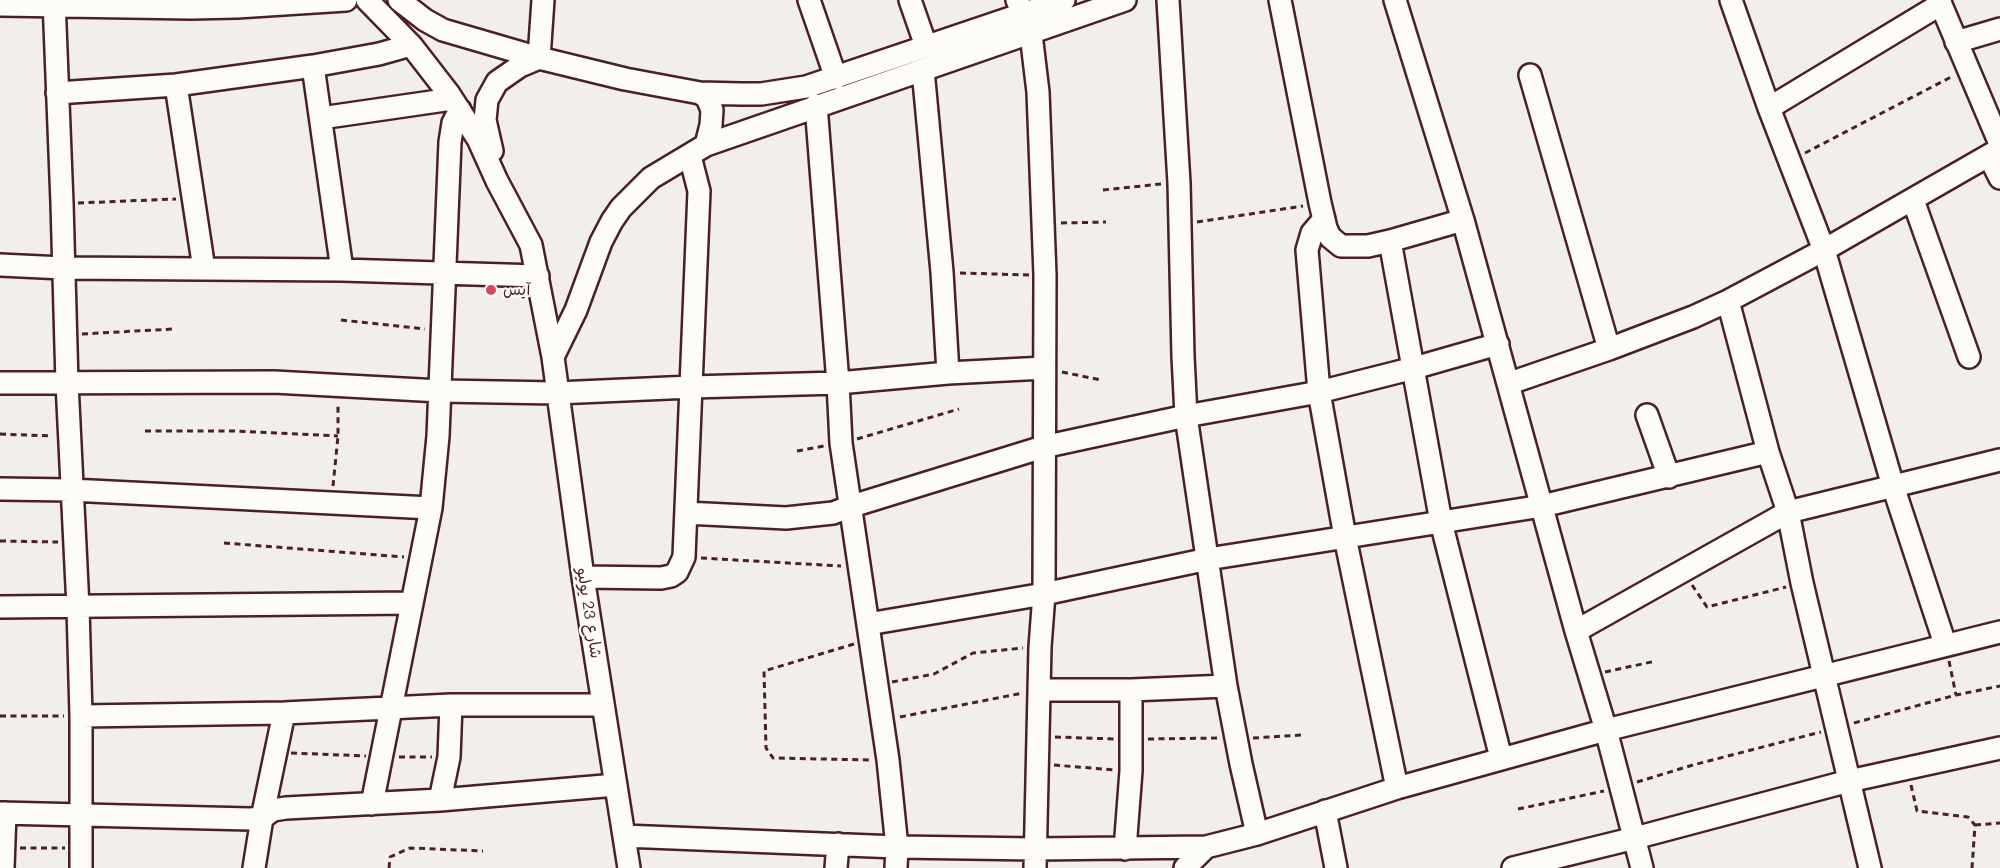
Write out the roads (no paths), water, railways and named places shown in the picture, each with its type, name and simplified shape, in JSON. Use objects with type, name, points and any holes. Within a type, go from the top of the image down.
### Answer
[{"type":"street","points":[[0,5],[54,3],[191,8],[346,0]]},
{"type":"street","points":[[367,0],[411,45],[456,105],[478,139],[497,181]]},
{"type":"street","points":[[399,0],[424,20],[443,30],[539,58],[625,79],[700,93],[761,94],[806,87],[836,78],[926,46],[1020,7],[1064,0]]},
{"type":"street","points":[[539,58],[543,0]]},
{"type":"street","points":[[809,0],[836,78]]},
{"type":"street","points":[[910,0],[926,46]]},
{"type":"street","points":[[553,357],[576,310],[601,242],[612,221],[621,208],[651,178],[698,150],[816,105],[1031,34],[1125,0]]},
{"type":"street","points":[[1168,0],[1179,183],[1186,416],[1226,686],[1240,764],[1257,834]]},
{"type":"street","points":[[1280,0],[1322,211],[1330,237],[1341,246],[1356,247],[1390,242],[1463,220]]},
{"type":"street","points":[[1395,0],[1463,220],[1510,383],[1642,868]]},
{"type":"street","points":[[1731,0],[1769,108],[1824,250],[1893,486],[1945,644]]},
{"type":"street","points":[[1769,108],[1940,2],[1968,68],[1996,150],[2000,178]]},
{"type":"street","points":[[54,3],[71,490],[78,607],[81,858]]},
{"type":"street","points":[[1020,7],[1031,34],[1038,92],[1045,275],[1044,594],[1040,647],[1036,858]]},
{"type":"street","points":[[1956,42],[2000,29]]},
{"type":"street","points":[[57,93],[176,85],[313,66],[379,54],[411,45]]},
{"type":"street","points":[[497,181],[486,120],[487,100],[497,82],[520,66],[539,58]]},
{"type":"street","points":[[313,66],[342,270]]},
{"type":"street","points":[[923,70],[942,272],[948,373]]},
{"type":"street","points":[[1530,75],[1609,349]]},
{"type":"street","points":[[176,85],[204,269]]},
{"type":"street","points":[[584,577],[661,578],[671,576],[677,572],[684,557],[699,191],[698,150],[713,118],[707,98],[700,93]]},
{"type":"street","points":[[321,118],[456,105]]},
{"type":"street","points":[[372,804],[431,508],[440,391],[450,142],[456,105]]},
{"type":"street","points":[[816,105],[841,443],[888,760],[896,858]]},
{"type":"street","points":[[1510,383],[1609,349],[1728,302],[1913,200],[1996,150]]},
{"type":"street","name":"شارع 23 يوليو","points":[[497,181],[531,245],[538,276],[553,357],[629,868]]},
{"type":"street","points":[[1913,200],[1969,357]]},
{"type":"street","points":[[1322,211],[1307,250],[1319,392],[1345,537],[1397,788]]},
{"type":"street","points":[[1390,242],[1441,522],[1501,758]]},
{"type":"street","points":[[0,266],[342,270],[538,276]]},
{"type":"street","points":[[1728,302],[1768,452],[1788,512],[1802,583],[1870,868]]},
{"type":"street","points":[[686,513],[804,518],[834,513],[1043,447],[1186,416],[1319,392],[1498,344]]},
{"type":"street","points":[[0,382],[273,382],[440,391],[557,393],[838,383],[948,373],[1044,368]]},
{"type":"street","points":[[1647,415],[1669,477]]},
{"type":"street","points":[[869,632],[1208,559],[1542,506],[1768,452]]},
{"type":"street","points":[[1576,631],[1788,512],[2000,460]]},
{"type":"street","points":[[0,489],[71,490],[431,508]]},
{"type":"street","points":[[0,607],[412,603]]},
{"type":"street","points":[[624,836],[838,844],[896,858],[1036,858],[1125,849],[1206,847],[1257,834],[1397,788],[1501,758],[1945,644],[2000,632]]},
{"type":"street","points":[[1040,690],[1131,690],[1226,686]]},
{"type":"street","points":[[1125,849],[1131,771],[1131,690]]},
{"type":"street","points":[[81,716],[284,713],[451,705],[603,705]]},
{"type":"street","points":[[440,800],[449,757],[451,705]]},
{"type":"street","points":[[254,868],[284,713]]},
{"type":"street","points":[[1513,868],[1849,781],[2000,748]]},
{"type":"street","points":[[3,858],[3,813],[262,818],[278,809],[440,800],[616,785]]},
{"type":"street","points":[[1325,811],[1336,868]]},
{"type":"street","points":[[836,868],[838,844]]},
{"type":"street","points":[[1185,868],[1206,847]]},
{"type":"place","name":"آيس","points":[[491,290]]}]
